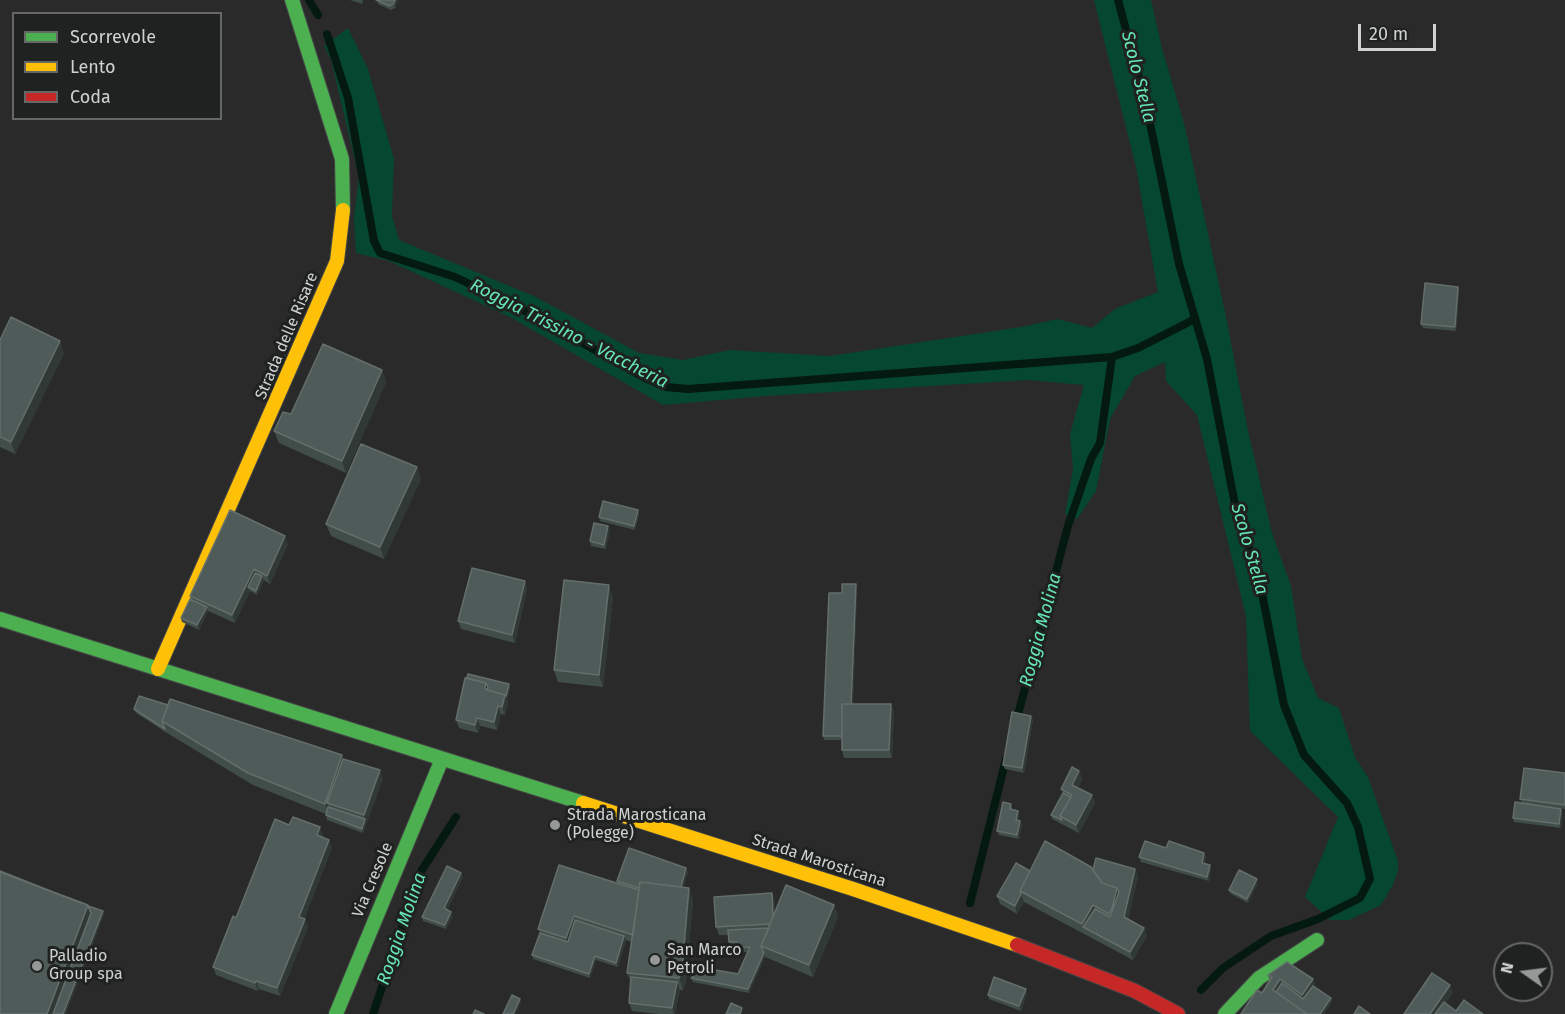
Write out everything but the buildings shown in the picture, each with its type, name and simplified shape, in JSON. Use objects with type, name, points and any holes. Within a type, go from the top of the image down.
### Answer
[{"type":"main road","name":"Strada delle Risare","points":[[158,669],[337,261],[343,225],[342,159],[292,0]]},
{"type":"main road","name":"Strada Marosticana","points":[[0,619],[853,889],[1009,941],[1097,974],[1178,1014]]},
{"type":"main road","name":"Via Cresole","points":[[336,1014],[442,759]]},
{"type":"main road","points":[[1226,1014],[1259,978],[1317,940]]},
{"type":"green space","points":[[1094,0],[1151,0],[1185,127],[1248,431],[1272,533],[1291,586],[1302,659],[1318,698],[1339,708],[1355,757],[1368,777],[1398,861],[1398,871],[1393,885],[1381,905],[1349,920],[1330,920],[1305,897],[1338,817],[1250,731],[1246,616],[1197,415],[1166,381],[1165,362],[1135,376],[1110,419],[1096,491],[1077,519],[1065,514],[1073,469],[1070,434],[1084,385],[1028,380],[766,396],[663,405],[510,317],[389,261],[356,253],[354,218],[359,177],[331,60],[324,46],[348,28],[368,69],[394,159],[392,216],[399,240],[536,297],[639,353],[683,360],[730,350],[830,356],[1021,327],[1058,319],[1092,328],[1115,309],[1158,292],[1136,167]]},
{"type":"waterway","name":"Roggia Trissino - Vaccheria","points":[[309,0],[318,15]]},
{"type":"waterway","name":"Scolo Stella","points":[[1118,0],[1146,104],[1179,264],[1207,359],[1236,510],[1258,573],[1284,705],[1304,755],[1347,803],[1358,827],[1370,879],[1360,898],[1318,919],[1271,936],[1223,968],[1201,990]]},
{"type":"waterway","name":"Roggia Trissino - Vaccheria","points":[[327,34],[348,98],[374,241],[380,253],[455,277],[518,307],[645,378],[666,387],[688,389],[1112,357],[1138,348],[1195,319]]},
{"type":"waterway","name":"Roggia Molina","points":[[1016,722],[1068,526],[1091,459],[1100,443],[1112,357]]},
{"type":"waterway","name":"Roggia Molina","points":[[970,903],[1006,759]]},
{"type":"waterway","name":"Roggia Molina","points":[[373,1014],[420,873],[456,817]]},
{"type":"traffic: fast","points":[[292,0],[342,159],[343,210]]},
{"type":"traffic: fast","points":[[0,619],[583,803]]},
{"type":"traffic: fast","points":[[336,1014],[442,759]]},
{"type":"traffic: fast","points":[[1225,1014],[1259,978],[1317,940]]},
{"type":"traffic: slow","points":[[158,669],[337,261],[343,210]]},
{"type":"traffic: slow","points":[[583,803],[853,889],[1017,945]]},
{"type":"traffic: jam","points":[[1017,945],[1135,991],[1178,1014]]},
{"type":"place","name":"Strada Marosticana (Polegge)","points":[[555,825]]},
{"type":"place","name":"San Marco Petroli","points":[[655,960]]},
{"type":"place","name":"Palladio Group spa","points":[[37,966]]}]
